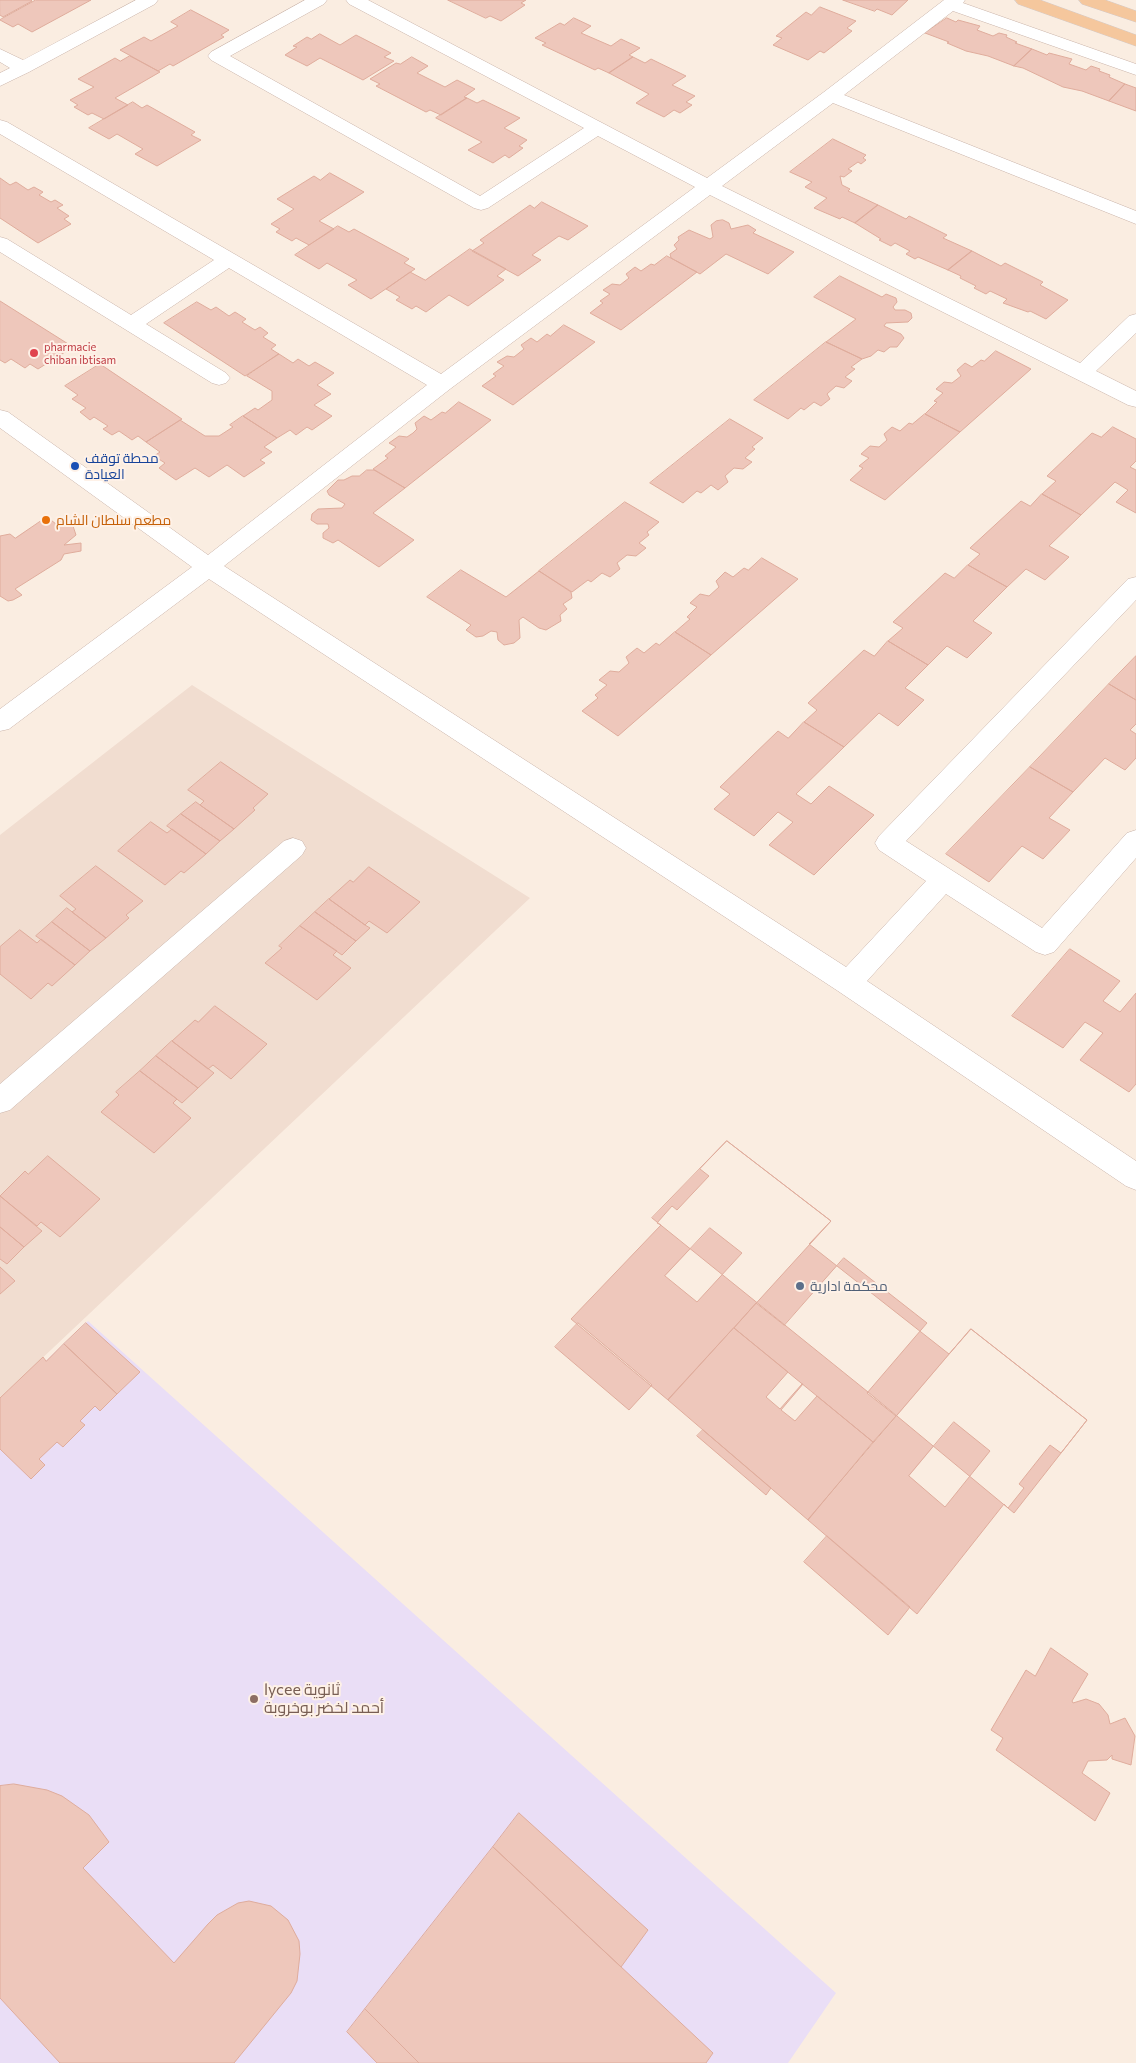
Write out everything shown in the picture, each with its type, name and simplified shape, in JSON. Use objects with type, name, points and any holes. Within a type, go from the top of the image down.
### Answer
[{"type":"main road","points":[[1024,0],[1136,40]]},
{"type":"main road","points":[[1088,0],[1136,17]]},
{"type":"street","points":[[0,80],[149,0]]},
{"type":"street","points":[[318,0],[218,56],[481,204],[597,128]]},
{"type":"street","points":[[355,0],[709,187],[1136,400]]},
{"type":"street","points":[[0,722],[208,567],[442,384],[831,96],[953,2],[1136,70]]},
{"type":"street","points":[[0,54],[23,68]]},
{"type":"street","points":[[831,96],[1136,218]]},
{"type":"street","points":[[0,126],[442,384]]},
{"type":"street","points":[[0,244],[219,378]]},
{"type":"street","points":[[131,324],[229,259]]},
{"type":"street","points":[[1082,373],[1136,321]]},
{"type":"street","points":[[0,417],[208,567],[848,983],[1136,1177]]},
{"type":"street","points":[[1136,586],[888,843],[1046,944],[1136,840]]},
{"type":"street","points":[[0,1101],[293,848]]},
{"type":"street","points":[[848,983],[944,879]]},
{"type":"shaded area","points":[[192,685],[530,898],[0,1398],[0,835]]},
{"type":"shaded area","name":"lycee ثانوية أحمد لخضر بوخروبة","points":[[88,1321],[836,1993],[788,2063],[0,2063],[0,1404]]},
{"type":"building","points":[[0,0],[32,1],[3,17],[0,15]]},
{"type":"building","points":[[36,0],[91,0],[32,32],[18,24],[13,27],[0,20]]},
{"type":"building","points":[[448,0],[526,0],[521,3],[525,5],[501,21],[490,16],[486,18]]},
{"type":"building","points":[[843,0],[908,0],[892,15]]},
{"type":"building","points":[[820,7],[856,21],[847,28],[852,31],[824,53],[820,51],[808,60],[773,45],[782,38],[776,36],[806,12],[811,15]]},
{"type":"building","points":[[191,10],[229,30],[221,35],[224,37],[173,66],[170,64],[158,71],[120,50],[144,37],[151,41],[178,26],[171,22]]},
{"type":"building","points":[[574,18],[591,26],[581,33],[611,46],[621,39],[640,48],[629,55],[633,57],[609,73],[598,68],[595,70],[542,45],[546,43],[535,38],[560,23],[564,25]]},
{"type":"building","points":[[947,18],[956,22],[958,20],[980,26],[977,30],[993,36],[999,33],[1007,35],[1006,37],[1017,42],[1015,43],[1032,49],[1014,66],[988,56],[966,51],[925,33]]},
{"type":"building","points":[[320,34],[340,45],[356,35],[391,53],[384,57],[394,61],[363,80],[320,58],[307,66],[285,55],[297,47],[293,46],[307,37],[311,39]]},
{"type":"building","points":[[1032,49],[1047,55],[1049,53],[1072,59],[1069,64],[1086,70],[1091,66],[1100,69],[1099,71],[1110,75],[1109,77],[1125,84],[1109,101],[1082,91],[1063,87],[1023,68],[1014,66]]},
{"type":"building","points":[[130,56],[160,72],[115,98],[128,105],[104,119],[92,113],[88,115],[74,107],[78,105],[70,100],[94,87],[78,79],[115,58],[120,61]]},
{"type":"building","points":[[412,57],[428,66],[417,73],[445,87],[457,80],[475,89],[464,97],[467,98],[441,115],[430,110],[426,112],[376,86],[380,84],[370,79],[396,63],[400,64]]},
{"type":"building","points":[[633,57],[645,63],[651,59],[686,76],[672,85],[695,96],[686,102],[692,105],[680,113],[674,110],[664,117],[636,103],[649,94],[609,73]]},
{"type":"building","points":[[1125,84],[1136,88],[1136,111],[1109,101]]},
{"type":"building","points":[[467,98],[477,103],[483,100],[520,118],[504,128],[527,140],[519,146],[523,148],[509,158],[505,155],[493,163],[468,150],[482,142],[436,118]]},
{"type":"building","points":[[133,102],[142,108],[147,105],[195,132],[191,135],[201,140],[157,166],[135,154],[143,149],[117,134],[109,139],[89,128]]},
{"type":"building","points":[[833,139],[866,155],[863,158],[866,160],[861,164],[858,162],[848,169],[852,171],[844,177],[840,176],[842,185],[850,189],[848,191],[878,205],[855,223],[814,208],[827,198],[805,187],[812,182],[790,172]]},
{"type":"building","points":[[330,173],[364,192],[319,221],[334,229],[309,245],[296,238],[292,241],[276,232],[280,229],[271,224],[294,209],[277,199],[314,176],[320,180]]},
{"type":"building","points":[[0,178],[10,185],[16,182],[28,190],[34,187],[43,192],[39,195],[51,202],[55,200],[63,205],[57,208],[69,216],[64,219],[71,224],[38,243],[0,218]]},
{"type":"building","points":[[542,202],[588,226],[568,240],[559,236],[532,255],[541,260],[518,276],[472,251],[484,243],[480,240],[530,205],[534,208]]},
{"type":"building","points":[[878,205],[906,219],[909,216],[947,235],[943,238],[972,251],[948,270],[918,257],[915,259],[906,254],[910,251],[895,243],[891,246],[879,240],[881,239],[855,223]]},
{"type":"building","points":[[723,220],[729,223],[731,229],[748,225],[756,230],[753,233],[794,252],[768,274],[726,254],[700,274],[671,258],[670,254],[677,249],[674,245],[679,240],[678,237],[689,230],[710,239],[713,237],[711,225],[716,221]]},
{"type":"building","points":[[338,226],[349,232],[354,229],[409,259],[404,263],[415,269],[371,299],[348,285],[357,280],[327,263],[319,269],[295,255]]},
{"type":"building","points":[[470,249],[506,269],[497,276],[504,280],[468,306],[449,295],[426,312],[416,306],[412,309],[396,300],[400,297],[386,289],[410,272],[425,280]]},
{"type":"building","points":[[972,251],[1001,266],[1005,263],[1043,282],[1040,285],[1068,300],[1046,319],[1030,311],[1028,312],[1003,303],[1007,299],[990,291],[986,294],[974,288],[976,286],[960,278],[961,276],[948,270]]},
{"type":"building","points":[[667,256],[697,272],[621,330],[590,313],[603,303],[600,301],[610,294],[603,290],[612,284],[620,285],[629,278],[626,274],[635,267],[641,271]]},
{"type":"building","points":[[840,276],[882,297],[886,294],[896,298],[897,302],[893,307],[895,310],[905,310],[911,313],[912,318],[908,322],[886,323],[884,326],[901,334],[904,338],[897,347],[890,347],[884,352],[878,350],[871,356],[862,359],[826,342],[856,319],[814,297]]},
{"type":"building","points":[[0,301],[73,347],[38,369],[30,364],[25,368],[11,359],[5,363],[0,360]]},
{"type":"building","points":[[197,302],[211,310],[216,307],[229,316],[235,312],[246,319],[242,322],[255,330],[260,327],[268,333],[263,337],[276,345],[271,349],[279,354],[245,376],[164,323]]},
{"type":"building","points":[[564,325],[595,342],[513,405],[482,386],[496,376],[493,374],[504,366],[497,362],[507,356],[514,357],[524,349],[521,345],[531,338],[537,342],[547,334],[550,336]]},
{"type":"building","points":[[826,342],[862,359],[851,367],[855,369],[845,377],[852,381],[844,388],[836,386],[827,394],[830,399],[821,406],[814,402],[804,410],[801,408],[788,419],[754,400]]},
{"type":"building","points":[[996,351],[1031,369],[960,432],[925,414],[937,402],[934,401],[943,393],[936,389],[944,382],[952,383],[961,376],[957,370],[965,363],[972,367],[981,360],[984,361]]},
{"type":"building","points":[[279,354],[293,363],[298,359],[309,366],[315,362],[334,373],[317,385],[331,394],[314,405],[332,416],[312,430],[307,427],[296,435],[290,430],[277,438],[243,416],[255,408],[258,410],[272,400],[272,391],[247,376]]},
{"type":"building","points":[[100,364],[182,419],[146,442],[138,436],[132,440],[119,431],[112,435],[103,429],[108,426],[94,417],[90,420],[80,412],[86,408],[72,399],[78,395],[65,386]]},
{"type":"building","points":[[459,402],[491,420],[405,488],[373,469],[388,458],[385,456],[396,447],[389,443],[399,436],[407,437],[413,433],[417,429],[415,423],[424,416],[431,420],[442,412],[445,413]]},
{"type":"building","points":[[925,414],[960,432],[885,500],[850,480],[863,468],[859,466],[869,458],[861,454],[870,446],[879,447],[887,440],[884,434],[892,427],[900,431],[909,423],[912,424]]},
{"type":"building","points":[[243,416],[277,438],[264,447],[272,452],[260,460],[265,463],[244,477],[227,465],[209,477],[195,468],[176,480],[159,468],[165,463],[154,456],[160,452],[146,442],[180,420],[205,436],[219,436],[233,427],[230,425]]},
{"type":"building","points":[[730,419],[763,438],[752,447],[755,449],[745,458],[752,462],[743,469],[734,468],[725,476],[728,482],[718,490],[711,485],[701,493],[697,491],[683,503],[650,483]]},
{"type":"building","points":[[1113,427],[1136,439],[1136,461],[1130,467],[1136,470],[1136,513],[1116,502],[1128,490],[1115,482],[1081,515],[1042,494],[1056,481],[1047,476],[1092,433],[1101,437]]},
{"type":"building","points":[[367,470],[374,470],[405,488],[373,513],[414,540],[379,567],[338,540],[333,543],[323,538],[323,533],[329,528],[328,524],[317,524],[311,520],[312,514],[318,509],[342,508],[345,504],[329,495],[327,491],[338,480],[359,476]]},
{"type":"building","points":[[1042,494],[1081,515],[1049,546],[1069,557],[1045,580],[1026,569],[1007,587],[968,565],[980,554],[970,548],[1021,501],[1030,506]]},
{"type":"building","points":[[625,502],[659,522],[647,532],[649,535],[639,543],[646,548],[636,556],[627,555],[617,563],[620,569],[610,577],[602,573],[591,582],[588,580],[572,592],[539,571]]},
{"type":"building","points":[[47,517],[56,524],[64,520],[73,526],[76,535],[64,545],[81,543],[81,551],[64,554],[61,560],[15,589],[22,595],[8,601],[0,596],[0,536],[10,534],[15,538]]},
{"type":"building","points":[[762,558],[798,579],[711,655],[675,632],[690,619],[687,617],[697,607],[690,603],[700,594],[709,596],[719,587],[716,581],[725,572],[733,577],[744,568],[748,570]]},
{"type":"building","points":[[968,565],[1007,587],[973,621],[992,633],[967,658],[947,646],[928,665],[888,641],[903,628],[893,622],[945,573],[954,578]]},
{"type":"building","points":[[461,570],[506,597],[539,571],[571,592],[572,598],[563,604],[567,609],[560,615],[561,621],[546,630],[539,628],[523,617],[519,620],[520,638],[514,643],[504,645],[498,640],[497,632],[491,631],[483,636],[476,637],[466,630],[471,625],[427,597]]},
{"type":"building","points":[[675,632],[711,655],[618,736],[582,711],[598,698],[595,695],[607,685],[599,680],[610,671],[619,672],[629,663],[626,657],[637,648],[644,653],[656,643],[659,645]]},
{"type":"building","points":[[888,641],[928,665],[905,688],[924,700],[898,726],[879,713],[844,747],[804,722],[817,710],[808,703],[864,650],[874,656]]},
{"type":"building","points":[[1136,656],[1136,700],[1109,684]]},
{"type":"building","points":[[1109,684],[1136,700],[1136,724],[1130,730],[1136,734],[1136,758],[1125,770],[1105,758],[1073,792],[1030,767]]},
{"type":"building","points":[[804,722],[844,747],[796,794],[811,804],[829,786],[874,815],[814,875],[769,845],[793,822],[778,812],[754,836],[714,809],[730,794],[720,787],[778,731],[788,738]]},
{"type":"building","points":[[221,762],[268,794],[253,808],[255,810],[234,829],[200,805],[204,801],[188,790]]},
{"type":"building","points":[[1030,767],[1073,792],[1049,818],[1070,830],[1043,859],[1022,846],[989,882],[946,854]]},
{"type":"building","points":[[196,802],[234,829],[220,841],[181,814]]},
{"type":"building","points":[[181,814],[220,841],[206,854],[167,826]]},
{"type":"building","points":[[151,822],[167,833],[172,829],[206,854],[184,873],[181,871],[165,885],[118,851]]},
{"type":"building","points":[[96,866],[143,901],[126,915],[129,918],[106,938],[72,912],[76,909],[60,896]]},
{"type":"building","points":[[369,867],[420,902],[387,933],[369,921],[365,925],[329,899],[350,880],[353,882]]},
{"type":"building","points":[[329,899],[370,928],[356,941],[315,912]]},
{"type":"building","points":[[67,908],[106,938],[90,951],[52,922]]},
{"type":"building","points":[[315,912],[356,941],[342,955],[300,926]]},
{"type":"building","points":[[52,922],[90,951],[75,965],[36,936]]},
{"type":"building","points":[[300,926],[337,951],[333,955],[351,968],[317,1000],[265,963],[282,948],[279,946]]},
{"type":"building","points":[[20,930],[37,943],[41,939],[75,965],[52,986],[48,983],[31,999],[0,974],[0,947]]},
{"type":"building","points":[[1070,949],[1120,981],[1103,1001],[1120,1012],[1136,993],[1136,1084],[1129,1092],[1080,1060],[1103,1033],[1085,1022],[1063,1048],[1012,1016]]},
{"type":"building","points":[[215,1006],[267,1044],[231,1079],[213,1065],[208,1069],[172,1041],[195,1020],[198,1022]]},
{"type":"building","points":[[172,1041],[214,1073],[198,1088],[156,1056]]},
{"type":"building","points":[[156,1056],[198,1088],[182,1103],[140,1071]]},
{"type":"building","points":[[140,1071],[177,1099],[173,1103],[191,1118],[154,1153],[101,1112],[119,1095],[116,1092]]},
{"type":"building","name":"محكمة ادارية","points":[[727,1141],[831,1221],[809,1244],[949,1354],[971,1329],[1087,1420],[1014,1513],[868,1392],[652,1218]]},
{"type":"building","name":"محكمة ادارية","points":[[727,1141],[831,1221],[668,1400],[571,1319],[661,1225],[657,1223],[672,1206],[677,1210],[709,1176],[700,1169]]},
{"type":"building","points":[[48,1156],[100,1199],[60,1237],[41,1222],[37,1226],[0,1196],[25,1171],[28,1174]]},
{"type":"building","points":[[0,1196],[42,1231],[24,1247],[0,1227]]},
{"type":"building","points":[[0,1227],[24,1247],[7,1264],[0,1259]]},
{"type":"building","points":[[710,1228],[742,1253],[697,1302],[665,1276]]},
{"type":"building","name":"محكمة ادارية","points":[[844,1258],[927,1323],[867,1393],[896,1416],[873,1442],[817,1396],[795,1421],[781,1410],[803,1384],[780,1409],[766,1397],[788,1372],[734,1328],[756,1303],[784,1325]]},
{"type":"building","points":[[0,1267],[15,1281],[0,1294]]},
{"type":"building","points":[[86,1323],[140,1372],[117,1394],[64,1344]]},
{"type":"building","points":[[578,1323],[652,1385],[629,1410],[555,1347]]},
{"type":"building","points":[[734,1328],[873,1442],[808,1520],[668,1400]]},
{"type":"building","points":[[971,1329],[1087,1420],[1061,1453],[1050,1445],[1019,1484],[1024,1488],[1008,1508],[1004,1504],[917,1614],[808,1520]]},
{"type":"building","points":[[64,1344],[117,1394],[100,1411],[95,1406],[80,1421],[85,1425],[63,1447],[57,1442],[39,1459],[45,1465],[31,1479],[0,1449],[0,1398],[43,1357],[46,1361]]},
{"type":"building","points":[[954,1422],[990,1451],[945,1507],[909,1476]]},
{"type":"building","points":[[703,1430],[771,1488],[766,1495],[697,1436]]},
{"type":"building","points":[[827,1536],[910,1607],[888,1635],[804,1562]]},
{"type":"building","points":[[1051,1648],[1088,1674],[1072,1701],[1073,1703],[1086,1699],[1099,1704],[1108,1715],[1110,1724],[1125,1718],[1135,1736],[1131,1765],[1112,1759],[1112,1755],[1107,1760],[1088,1761],[1082,1773],[1110,1793],[1095,1821],[996,1750],[1003,1738],[991,1730],[1026,1670],[1035,1676]]},
{"type":"building","points":[[14,1784],[47,1790],[62,1796],[89,1815],[109,1842],[83,1868],[174,1963],[217,1915],[238,1903],[249,1901],[271,1906],[288,1920],[299,1941],[300,1954],[297,1981],[291,1993],[234,2063],[60,2063],[0,1998],[0,1786]]},
{"type":"building","points":[[519,1813],[648,1930],[621,1967],[493,1847]]},
{"type":"building","points":[[493,1847],[713,2053],[706,2063],[419,2063],[365,2009]]},
{"type":"building","points":[[365,2009],[419,2063],[377,2063],[347,2032]]},
{"type":"place","name":"pharmacie chiban ibtisam","points":[[34,353]]},
{"type":"place","name":"محطة توقف العيادة","points":[[75,466]]},
{"type":"place","name":"مطعم سلطان الشام","points":[[46,520]]},
{"type":"place","name":"محكمة ادارية","points":[[800,1286]]},
{"type":"place","name":"lycee ثانوية أحمد لخضر بوخروبة","points":[[254,1699]]}]
